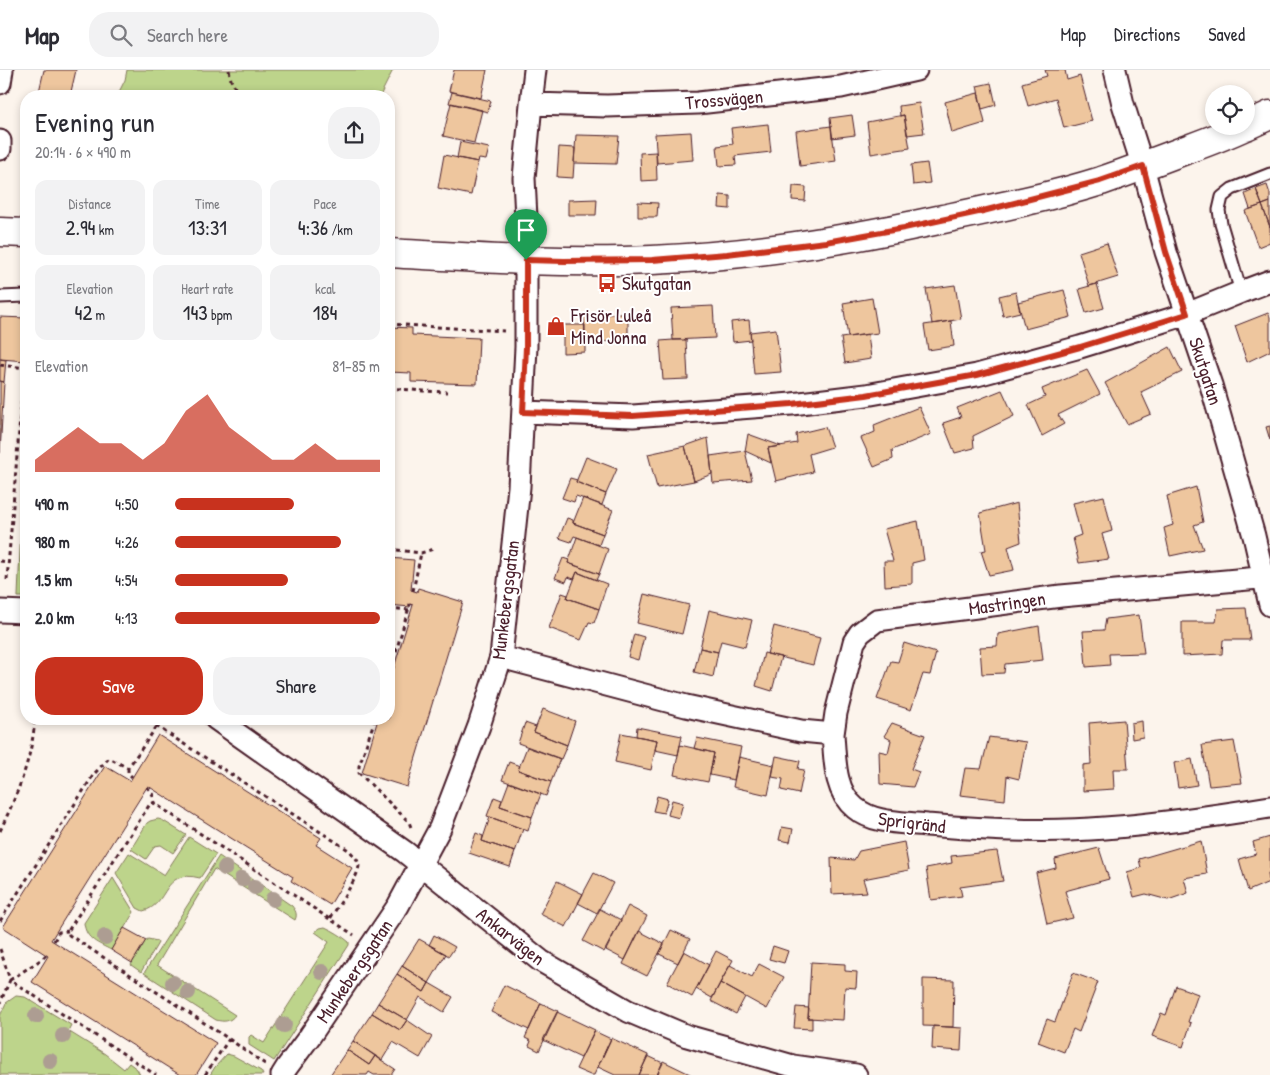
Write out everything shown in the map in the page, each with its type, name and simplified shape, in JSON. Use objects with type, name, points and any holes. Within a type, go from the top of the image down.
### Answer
[{"type":"street","points":[[0,84],[2,70]]},
{"type":"street","name":"Munkebergsgatan","points":[[277,1072],[287,1067],[310,1036],[398,906],[440,828],[479,726],[501,657],[519,487],[526,347],[526,218],[524,178],[530,104],[535,70]]},
{"type":"street","name":"Trossvägen","points":[[530,104],[607,106],[698,103],[841,87],[916,70]]},
{"type":"street","points":[[1115,70],[1123,104],[1143,166]]},
{"type":"street","points":[[1255,122],[1270,114]]},
{"type":"street","points":[[395,253],[564,261],[652,260],[727,254],[826,242],[983,211],[1100,181],[1223,135]]},
{"type":"street","points":[[0,141],[0,148]]},
{"type":"street","name":"Skutgatan","points":[[1143,166],[1166,252],[1211,385],[1267,577]]},
{"type":"street","points":[[0,232],[20,233]]},
{"type":"street","points":[[523,412],[633,416],[792,404],[866,395],[977,375],[1080,347],[1187,314],[1270,282]]},
{"type":"street","points":[[1267,577],[1270,605]]},
{"type":"street","name":"Mastringen","points":[[833,734],[836,713],[854,642],[860,633],[877,620],[1061,596],[1267,577]]},
{"type":"street","points":[[0,611],[20,612]]},
{"type":"street","points":[[501,657],[686,706],[801,732],[833,734]]},
{"type":"street","name":"Ankarvägen","points":[[224,725],[420,864],[541,961],[628,1011],[687,1036],[793,1066],[849,1075]]},
{"type":"street","name":"Sprigränd","points":[[833,734],[838,781],[845,798],[852,807],[860,812],[885,820],[970,828],[1063,830],[1105,828],[1216,816],[1270,807]]},
{"type":"lane","points":[[1241,292],[1221,224],[1219,210],[1222,197],[1232,188],[1270,174]]},
{"type":"lane","points":[[0,297],[20,296]]},
{"type":"path","points":[[228,70],[236,90]]},
{"type":"path","points":[[395,324],[510,331]]},
{"type":"path","points":[[0,365],[20,367]]},
{"type":"path","points":[[395,389],[447,392]]},
{"type":"path","points":[[7,580],[20,420]]},
{"type":"path","points":[[395,550],[421,553],[433,549]]},
{"type":"path","points":[[413,591],[421,553]]},
{"type":"path","points":[[0,561],[9,562]]},
{"type":"path","points":[[395,656],[410,610],[410,604]]},
{"type":"path","points":[[395,609],[410,610]]},
{"type":"path","points":[[0,831],[20,786],[28,761],[34,725]]},
{"type":"path","points":[[372,725],[359,766],[359,773],[409,822],[415,837]]},
{"type":"path","points":[[132,777],[128,774],[128,768],[156,726],[342,846],[355,856],[359,865],[356,875],[330,919]]},
{"type":"path","points":[[0,921],[94,774],[109,758],[128,768]]},
{"type":"path","points":[[147,788],[153,795],[154,803],[358,938]]},
{"type":"path","points":[[68,931],[150,804],[154,803]]},
{"type":"path","points":[[54,941],[59,932],[68,931]]},
{"type":"path","points":[[68,931],[68,935],[277,1072]]},
{"type":"path","points":[[0,949],[10,980],[156,1075]]},
{"type":"path","points":[[0,1003],[10,980],[42,959],[46,954]]},
{"type":"path","points":[[205,1075],[229,1039]]},
{"type":"green space","points":[[127,70],[393,70],[383,90],[120,90]]},
{"type":"green space","points":[[20,550],[20,597],[18,596]]},
{"type":"green space","points":[[158,819],[186,835],[173,853],[161,845],[155,846],[146,859],[131,849],[147,823]]},
{"type":"green space","points":[[189,837],[216,854],[200,878],[187,876],[178,878],[172,882],[158,902],[152,907],[143,911],[137,908],[116,873],[129,853],[164,875]]},
{"type":"green space","points":[[219,856],[292,906],[296,916],[295,920],[214,869],[157,965],[235,1015],[231,1019],[224,1021],[216,1020],[144,973]]},
{"type":"green space","points":[[113,878],[134,912],[111,950],[90,937],[84,923]]},
{"type":"green space","points":[[325,927],[344,938],[349,942],[349,945],[274,1061],[249,1045],[249,1037],[251,1035],[264,1043],[329,942],[315,932]]},
{"type":"green space","points":[[148,939],[158,943],[141,972],[131,965]]},
{"type":"green space","points":[[16,996],[25,997],[71,1025],[68,1031],[105,1054],[124,1069],[129,1063],[137,1069],[140,1075],[0,1075],[0,1016],[6,1003]]},
{"type":"green space","points":[[227,1054],[261,1071],[263,1075],[210,1075]]},
{"type":"building","points":[[44,70],[76,70],[71,90],[39,90]]},
{"type":"building","points":[[454,70],[487,70],[481,98],[449,91]]},
{"type":"building","points":[[1045,70],[1065,70],[1067,80],[1080,76],[1092,121],[1064,128],[1056,98],[1028,106],[1022,83],[1047,76]]},
{"type":"building","points":[[991,83],[996,105],[982,109],[977,86]]},
{"type":"building","points":[[452,92],[491,101],[488,112],[449,103]]},
{"type":"building","points":[[978,93],[985,123],[952,133],[945,102]]},
{"type":"building","points":[[451,103],[482,110],[474,143],[443,136]]},
{"type":"building","points":[[919,103],[924,133],[907,135],[904,115],[900,116],[899,106]]},
{"type":"building","points":[[852,115],[855,135],[832,138],[830,118]]},
{"type":"building","points":[[904,115],[910,148],[871,154],[867,122]]},
{"type":"building","points":[[768,124],[771,152],[735,156],[736,165],[719,166],[717,146],[733,144],[731,128]]},
{"type":"building","points":[[831,126],[836,161],[800,166],[796,131]]},
{"type":"building","points":[[691,132],[693,160],[657,163],[655,134]]},
{"type":"building","points":[[576,135],[619,136],[616,164],[574,163]]},
{"type":"building","points":[[460,142],[489,148],[486,160],[479,159],[478,162],[457,158]]},
{"type":"building","points":[[559,147],[575,148],[573,178],[557,177]]},
{"type":"building","points":[[656,152],[657,180],[641,181],[640,153]]},
{"type":"building","points":[[444,155],[478,162],[471,195],[438,188]]},
{"type":"building","points":[[927,163],[930,183],[913,185],[911,165]]},
{"type":"building","points":[[1267,185],[1270,202],[1262,205],[1256,189]]},
{"type":"building","points":[[793,186],[806,187],[805,201],[792,200]]},
{"type":"building","points":[[1256,189],[1262,205],[1250,209],[1245,194]]},
{"type":"building","points":[[720,195],[730,196],[730,209],[719,208]]},
{"type":"building","points":[[597,199],[596,215],[568,215],[568,200]]},
{"type":"building","points":[[638,202],[658,203],[657,217],[638,217]]},
{"type":"building","points":[[1270,202],[1270,227],[1262,205]]},
{"type":"building","points":[[1262,205],[1270,227],[1270,242],[1258,247],[1245,211]]},
{"type":"building","points":[[1107,243],[1118,277],[1089,286],[1079,252]]},
{"type":"building","points":[[1097,284],[1104,308],[1086,313],[1079,289]]},
{"type":"building","points":[[955,285],[961,319],[932,324],[926,289]]},
{"type":"building","points":[[1064,290],[1071,317],[1025,329],[1018,302]]},
{"type":"building","points":[[1016,292],[1020,312],[1003,316],[999,296]]},
{"type":"building","points":[[872,298],[878,333],[848,337],[843,303]]},
{"type":"building","points":[[713,306],[715,338],[673,340],[671,308]]},
{"type":"building","points":[[1268,313],[1270,317],[1270,351],[1247,362],[1235,326]]},
{"type":"building","points":[[584,314],[628,314],[628,342],[585,341]]},
{"type":"building","points":[[0,317],[20,318],[20,361],[0,359]]},
{"type":"building","points":[[749,320],[751,340],[733,342],[731,322]]},
{"type":"building","points":[[951,321],[954,346],[928,350],[924,325]]},
{"type":"building","points":[[563,325],[585,325],[585,352],[563,353]]},
{"type":"building","points":[[395,327],[412,328],[412,335],[479,338],[477,384],[411,382],[411,373],[395,372]]},
{"type":"building","points":[[776,329],[781,372],[754,374],[750,332]]},
{"type":"building","points":[[868,334],[871,359],[845,363],[841,338]]},
{"type":"building","points":[[686,340],[688,379],[663,380],[660,341]]},
{"type":"building","points":[[1170,347],[1182,372],[1141,392],[1151,414],[1127,424],[1105,383]]},
{"type":"building","points":[[0,359],[6,360],[4,382],[0,381]]},
{"type":"building","points":[[1087,370],[1100,394],[1058,415],[1064,424],[1042,436],[1028,405],[1045,397],[1042,389]]},
{"type":"building","points":[[0,381],[4,382],[0,453]]},
{"type":"building","points":[[1002,390],[1014,416],[973,436],[974,448],[955,453],[943,423],[961,417],[957,408]]},
{"type":"building","points":[[919,407],[931,434],[892,450],[893,459],[874,467],[861,438],[875,432],[874,425]]},
{"type":"building","points":[[1270,426],[1270,440],[1266,427]]},
{"type":"building","points":[[825,427],[832,447],[809,454],[813,472],[776,481],[768,448],[797,443],[796,434]]},
{"type":"building","points":[[748,434],[781,446],[768,448],[771,463],[745,451]]},
{"type":"building","points":[[708,438],[712,474],[694,481],[685,446]]},
{"type":"building","points":[[685,446],[694,481],[657,488],[648,454]]},
{"type":"building","points":[[745,451],[752,480],[713,483],[710,456]]},
{"type":"building","points":[[586,457],[617,469],[606,494],[576,482]]},
{"type":"building","points":[[570,478],[606,494],[602,505],[576,496],[574,502],[562,498]]},
{"type":"building","points":[[1196,487],[1203,522],[1194,525],[1203,549],[1170,556],[1164,528],[1173,525],[1167,496]]},
{"type":"building","points":[[1104,496],[1112,531],[1102,534],[1109,559],[1079,563],[1073,538],[1081,535],[1073,503]]},
{"type":"building","points":[[583,498],[613,510],[603,534],[573,523]]},
{"type":"building","points":[[1017,503],[1021,542],[1008,547],[1014,570],[989,575],[981,551],[986,550],[980,513]]},
{"type":"building","points":[[567,518],[573,520],[573,523],[603,534],[599,545],[574,536],[571,542],[559,538]]},
{"type":"building","points":[[918,521],[924,560],[912,563],[912,584],[885,586],[884,561],[893,561],[884,529]]},
{"type":"building","points":[[577,537],[608,549],[599,574],[568,563]]},
{"type":"building","points":[[395,558],[414,560],[411,590],[417,592],[418,588],[463,602],[407,787],[362,773],[376,725],[395,725],[395,664],[413,605],[410,604],[410,607],[395,606]]},
{"type":"building","points":[[563,558],[569,560],[568,563],[599,574],[596,580],[577,572],[574,579],[568,577],[566,582],[555,578]]},
{"type":"building","points":[[577,572],[607,584],[599,609],[567,598]]},
{"type":"building","points":[[562,593],[568,595],[567,598],[599,609],[594,623],[589,622],[581,640],[549,628]]},
{"type":"building","points":[[644,594],[689,605],[682,634],[637,623]]},
{"type":"building","points":[[1246,608],[1250,640],[1223,640],[1222,654],[1182,656],[1182,622],[1216,622],[1218,609]]},
{"type":"building","points":[[709,610],[752,620],[745,647],[721,641],[718,652],[700,648]]},
{"type":"building","points":[[1139,615],[1144,653],[1109,654],[1110,665],[1086,667],[1083,631],[1104,630],[1106,619]]},
{"type":"building","points":[[774,626],[820,638],[813,665],[767,654]]},
{"type":"building","points":[[1039,626],[1043,660],[1005,664],[1004,673],[982,674],[980,647],[997,646],[998,634]]},
{"type":"building","points":[[634,634],[644,637],[638,660],[628,657]]},
{"type":"building","points":[[904,643],[936,653],[930,675],[923,674],[911,710],[877,699],[891,661],[898,662]]},
{"type":"building","points":[[700,648],[718,652],[713,677],[694,672]]},
{"type":"building","points":[[764,653],[781,657],[772,691],[756,686]]},
{"type":"building","points":[[543,709],[575,721],[567,745],[534,732]]},
{"type":"building","points":[[1124,720],[1128,769],[1113,769],[1114,789],[1083,791],[1083,765],[1091,764],[1089,723]]},
{"type":"building","points":[[1142,721],[1143,737],[1132,739],[1131,723]]},
{"type":"building","points":[[525,723],[536,727],[534,732],[567,745],[561,759],[518,743]]},
{"type":"building","points":[[892,723],[925,735],[911,769],[919,772],[913,787],[880,784],[879,751],[888,753],[891,740],[884,736]]},
{"type":"building","points":[[637,727],[682,736],[678,755],[655,750],[657,740],[636,736]]},
{"type":"building","points":[[621,733],[657,740],[651,770],[615,762]]},
{"type":"building","points":[[158,735],[321,838],[316,845],[352,868],[330,905],[291,881],[293,877],[147,787],[51,940],[216,1043],[196,1075],[180,1075],[32,982],[48,956],[3,927],[105,766],[130,781]]},
{"type":"building","points":[[989,737],[1026,742],[1019,779],[1007,776],[1005,800],[960,795],[965,768],[981,769]]},
{"type":"building","points":[[697,738],[741,747],[734,780],[710,775],[714,753],[694,748]]},
{"type":"building","points":[[1234,741],[1242,783],[1209,786],[1202,745]]},
{"type":"building","points":[[680,745],[714,753],[708,782],[674,775]]},
{"type":"building","points":[[527,747],[560,759],[551,782],[518,770]]},
{"type":"building","points":[[776,756],[800,761],[798,769],[804,770],[799,794],[781,790],[783,779],[772,777]]},
{"type":"building","points":[[739,757],[774,765],[768,795],[733,787]]},
{"type":"building","points":[[1192,759],[1197,785],[1178,788],[1174,763]]},
{"type":"building","points":[[509,762],[520,766],[518,770],[551,782],[546,796],[502,780]]},
{"type":"building","points":[[509,782],[541,794],[532,817],[500,806]]},
{"type":"building","points":[[657,796],[668,799],[664,813],[653,811]]},
{"type":"building","points":[[494,797],[502,800],[500,806],[532,817],[528,831],[487,816]]},
{"type":"building","points":[[672,800],[683,803],[679,818],[668,815]]},
{"type":"building","points":[[490,817],[523,829],[515,852],[482,841]]},
{"type":"building","points":[[782,827],[793,829],[790,842],[779,840]]},
{"type":"building","points":[[476,833],[483,836],[482,841],[515,852],[510,867],[469,853]]},
{"type":"building","points":[[1270,837],[1269,882],[1248,891],[1239,859],[1256,854],[1253,842]]},
{"type":"building","points":[[1201,841],[1207,874],[1184,878],[1188,893],[1168,900],[1146,894],[1134,897],[1127,872],[1141,868],[1139,859]]},
{"type":"building","points":[[904,842],[909,870],[863,879],[867,892],[832,894],[831,858],[854,860],[859,851]]},
{"type":"building","points":[[1099,848],[1109,879],[1065,891],[1073,918],[1047,924],[1036,873],[1056,868],[1055,859]]},
{"type":"building","points":[[997,851],[1003,881],[960,887],[962,896],[931,900],[926,868],[952,863],[951,856]]},
{"type":"building","points":[[594,873],[613,883],[597,913],[578,903]]},
{"type":"building","points":[[557,881],[583,894],[566,927],[540,914]]},
{"type":"building","points":[[628,906],[647,916],[625,960],[606,950]]},
{"type":"building","points":[[600,909],[621,920],[604,952],[583,941]]},
{"type":"building","points":[[124,928],[146,940],[132,963],[111,950]]},
{"type":"building","points":[[671,930],[690,939],[678,963],[659,954]]},
{"type":"building","points":[[639,931],[664,944],[647,976],[623,964]]},
{"type":"building","points":[[434,935],[455,947],[449,956],[429,945]]},
{"type":"building","points":[[419,939],[446,954],[429,983],[402,966]]},
{"type":"building","points":[[773,946],[788,951],[784,963],[769,959]]},
{"type":"building","points":[[684,951],[709,965],[692,997],[667,983]]},
{"type":"building","points":[[716,951],[733,960],[712,998],[696,989]]},
{"type":"building","points":[[811,962],[845,964],[845,971],[857,972],[856,988],[845,987],[843,1020],[808,1018]]},
{"type":"building","points":[[759,964],[784,977],[767,1009],[720,983],[730,965],[752,977]]},
{"type":"building","points":[[402,966],[429,983],[424,992],[397,974]]},
{"type":"building","points":[[1073,973],[1098,982],[1079,1032],[1073,1029],[1064,1052],[1038,1042],[1047,1019],[1055,1022]]},
{"type":"building","points":[[397,974],[424,992],[429,983],[453,997],[444,1012],[420,997],[407,1020],[378,1003]]},
{"type":"building","points":[[923,979],[954,980],[953,1027],[923,1026]]},
{"type":"building","points":[[720,983],[745,997],[736,1014],[711,1001]]},
{"type":"building","points":[[504,985],[541,1003],[529,1030],[491,1012]]},
{"type":"building","points":[[1176,986],[1198,994],[1188,1022],[1191,1023],[1183,1047],[1152,1036],[1161,1013],[1166,1015]]},
{"type":"building","points":[[378,1003],[407,1020],[400,1030],[372,1013]]},
{"type":"building","points":[[541,1003],[558,1011],[539,1051],[529,1046],[531,1041],[525,1038]]},
{"type":"building","points":[[796,1007],[809,1008],[808,1018],[812,1018],[812,1029],[794,1028]]},
{"type":"building","points":[[557,1012],[595,1030],[581,1058],[543,1040]]},
{"type":"building","points":[[372,1013],[400,1030],[407,1020],[432,1037],[420,1058],[393,1042],[382,1060],[353,1041]]},
{"type":"building","points":[[933,1026],[962,1028],[961,1051],[932,1049]]},
{"type":"building","points":[[594,1031],[611,1039],[594,1075],[590,1075],[576,1069]]},
{"type":"building","points":[[611,1038],[648,1055],[639,1075],[615,1075],[598,1067]]},
{"type":"building","points":[[353,1041],[375,1056],[369,1065],[347,1050]]},
{"type":"building","points":[[347,1050],[369,1065],[375,1056],[395,1069],[391,1075],[374,1075],[369,1072],[367,1075],[330,1075]]},
{"type":"building","points":[[648,1056],[663,1063],[657,1075],[639,1075]]},
{"type":"building","points":[[663,1061],[692,1075],[657,1075]]},
{"type":"place","name":"Skutgatan","points":[[607,283]]},
{"type":"place","name":"Frisör Luleå Mind Jonna","points":[[556,326]]},
{"type":"route","points":[[1143,166],[1166,252],[1187,314],[1080,347],[977,375],[866,395],[792,404],[633,416],[523,412],[526,347],[526,260],[652,260],[727,254],[826,242],[983,211],[1065,191],[1143,166]]}]
